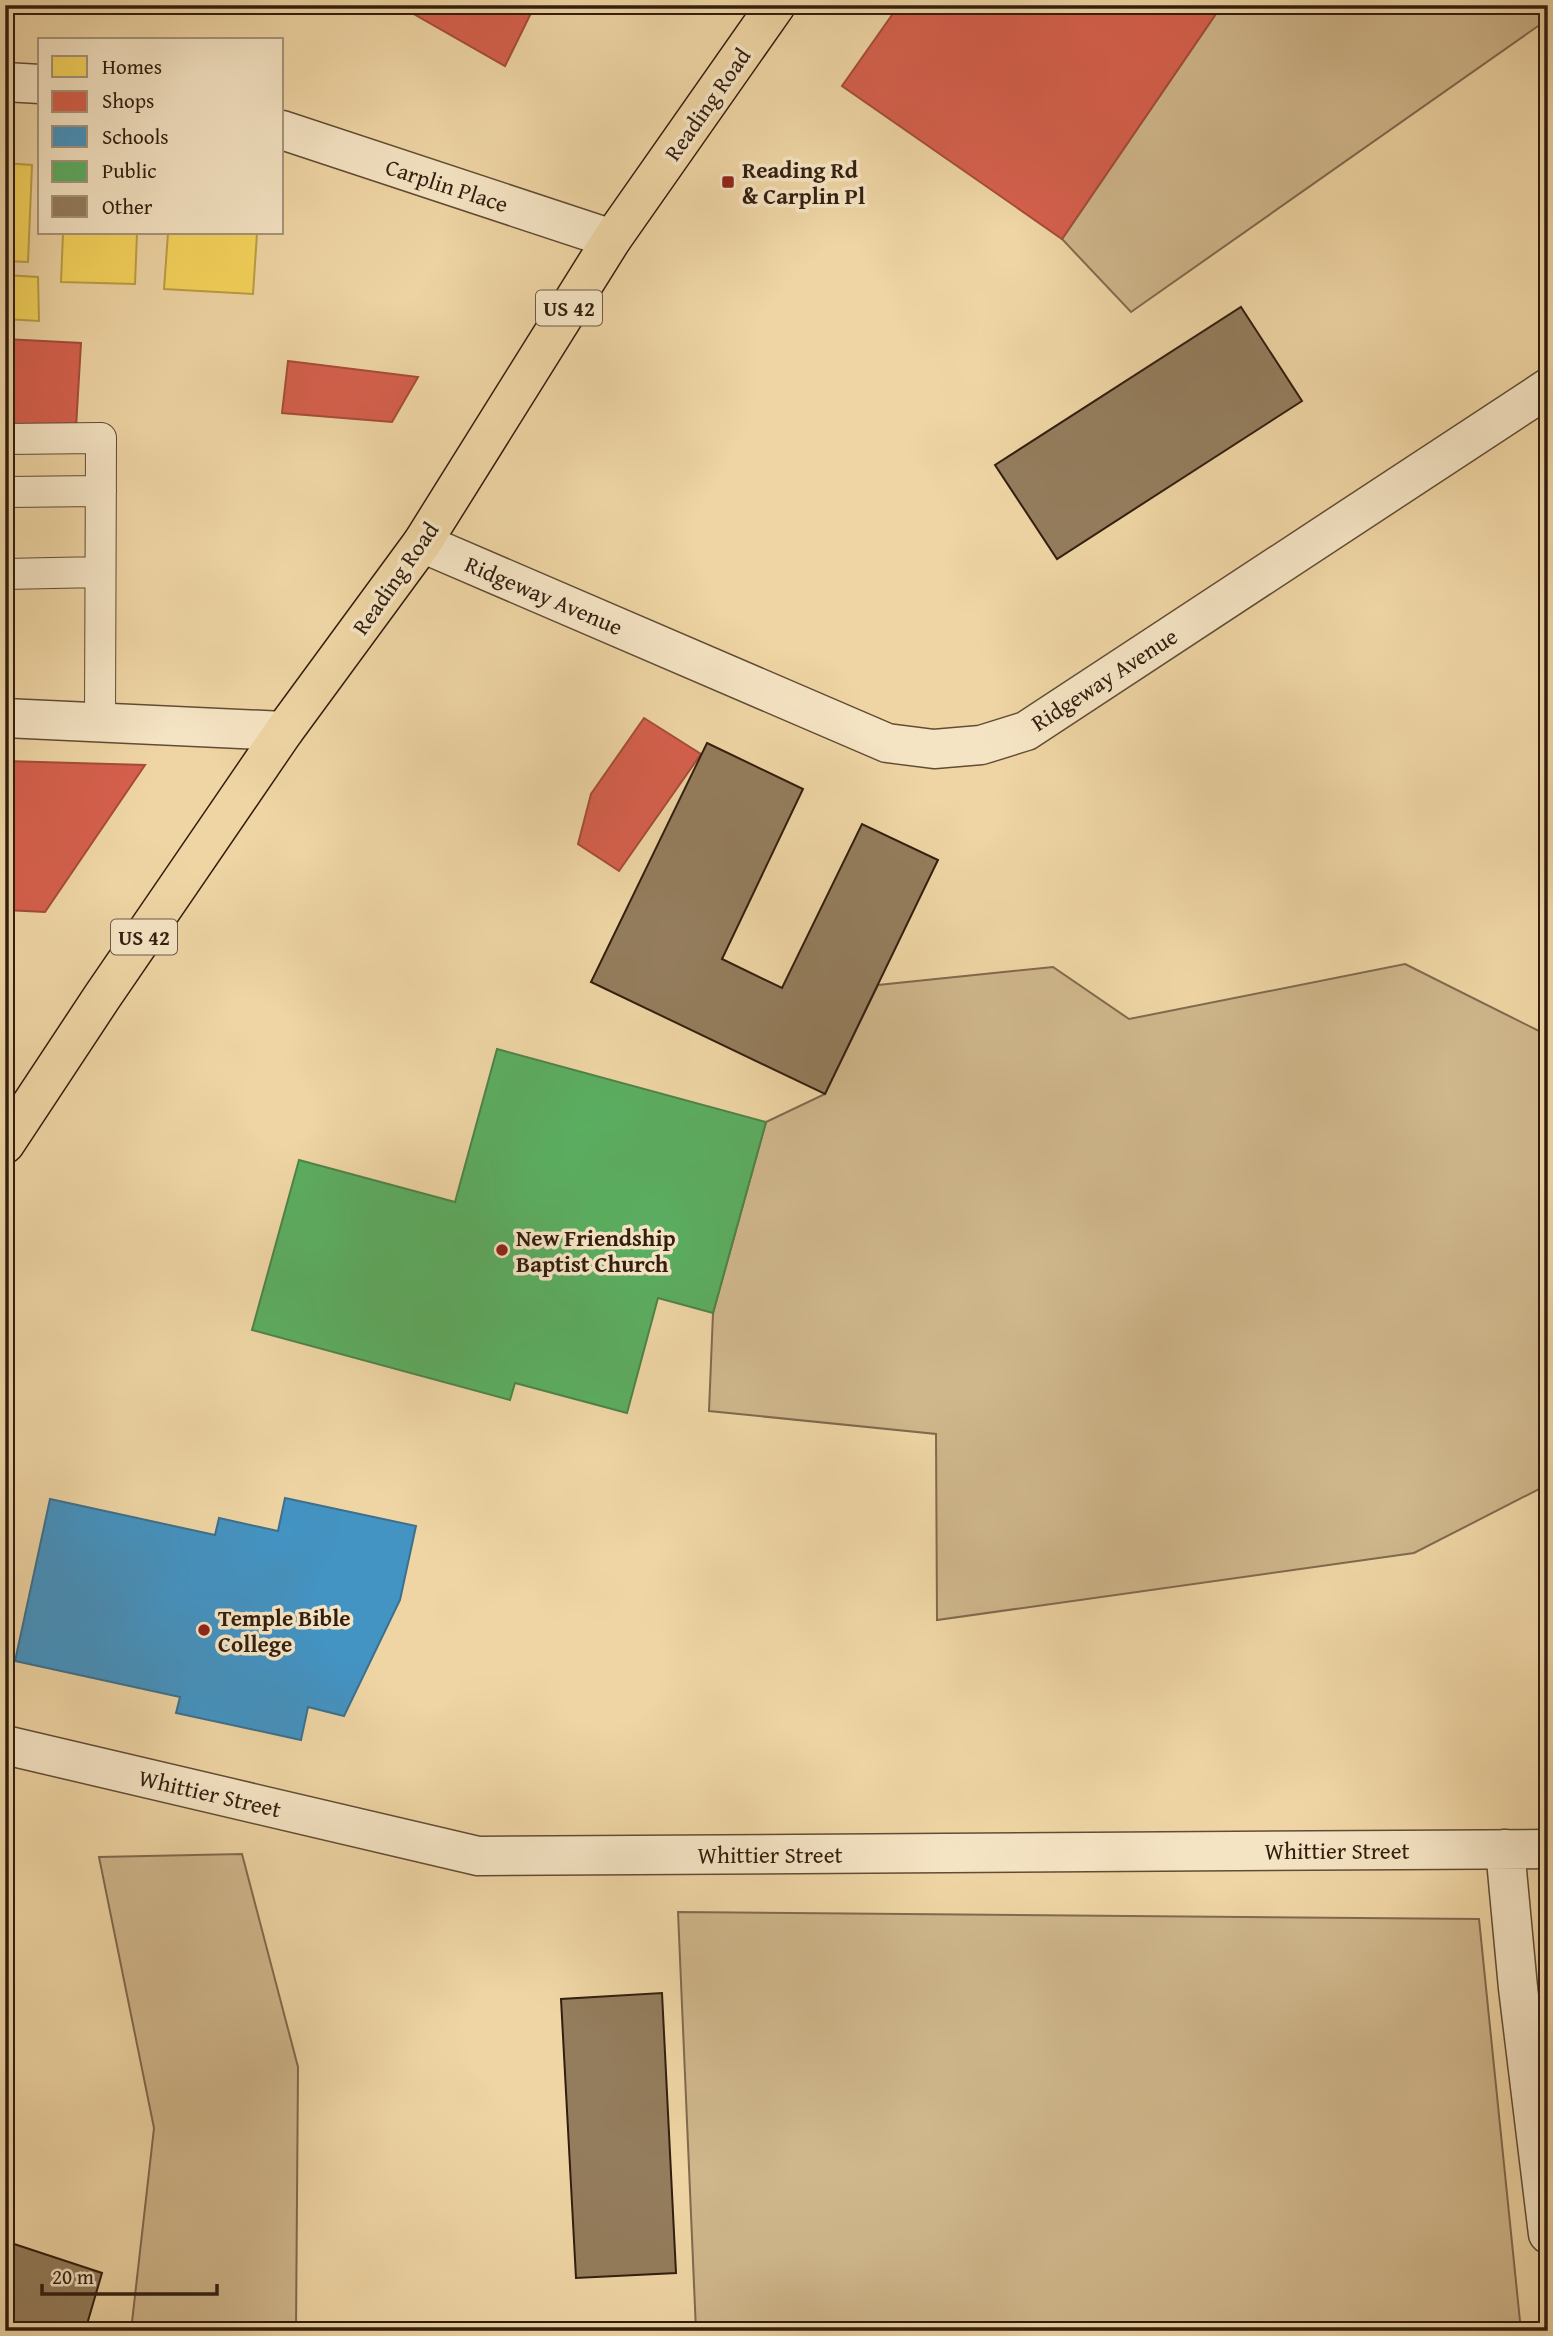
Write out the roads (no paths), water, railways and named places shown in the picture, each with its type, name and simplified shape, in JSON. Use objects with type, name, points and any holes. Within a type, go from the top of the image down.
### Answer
[{"type":"main road","name":"Reading Road","points":[[5,1144],[284,731],[422,543],[612,239],[776,5]]},
{"type":"street","points":[[5,82],[38,84]]},
{"type":"street","name":"Carplin Place","points":[[284,131],[612,239]]},
{"type":"street","name":"Ridgeway Avenue","points":[[422,543],[887,743],[934,749],[981,745],[1026,730],[1548,388]]},
{"type":"street","points":[[5,718],[284,731]]},
{"type":"street","name":"Whittier Street","points":[[5,1745],[478,1856],[1548,1849]]},
{"type":"street","points":[[1505,1849],[1518,1988],[1548,2234]]},
{"type":"lane","points":[[5,439],[101,438],[100,722]]},
{"type":"lane","points":[[5,492],[101,491]]},
{"type":"lane","points":[[5,574],[100,572]]},
{"type":"place","name":"Reading Rd & Carplin Pl","points":[[728,182]]},
{"type":"place","name":"New Friendship Baptist Church","points":[[502,1250]]},
{"type":"place","name":"Temple Bible College","points":[[204,1630]]}]
